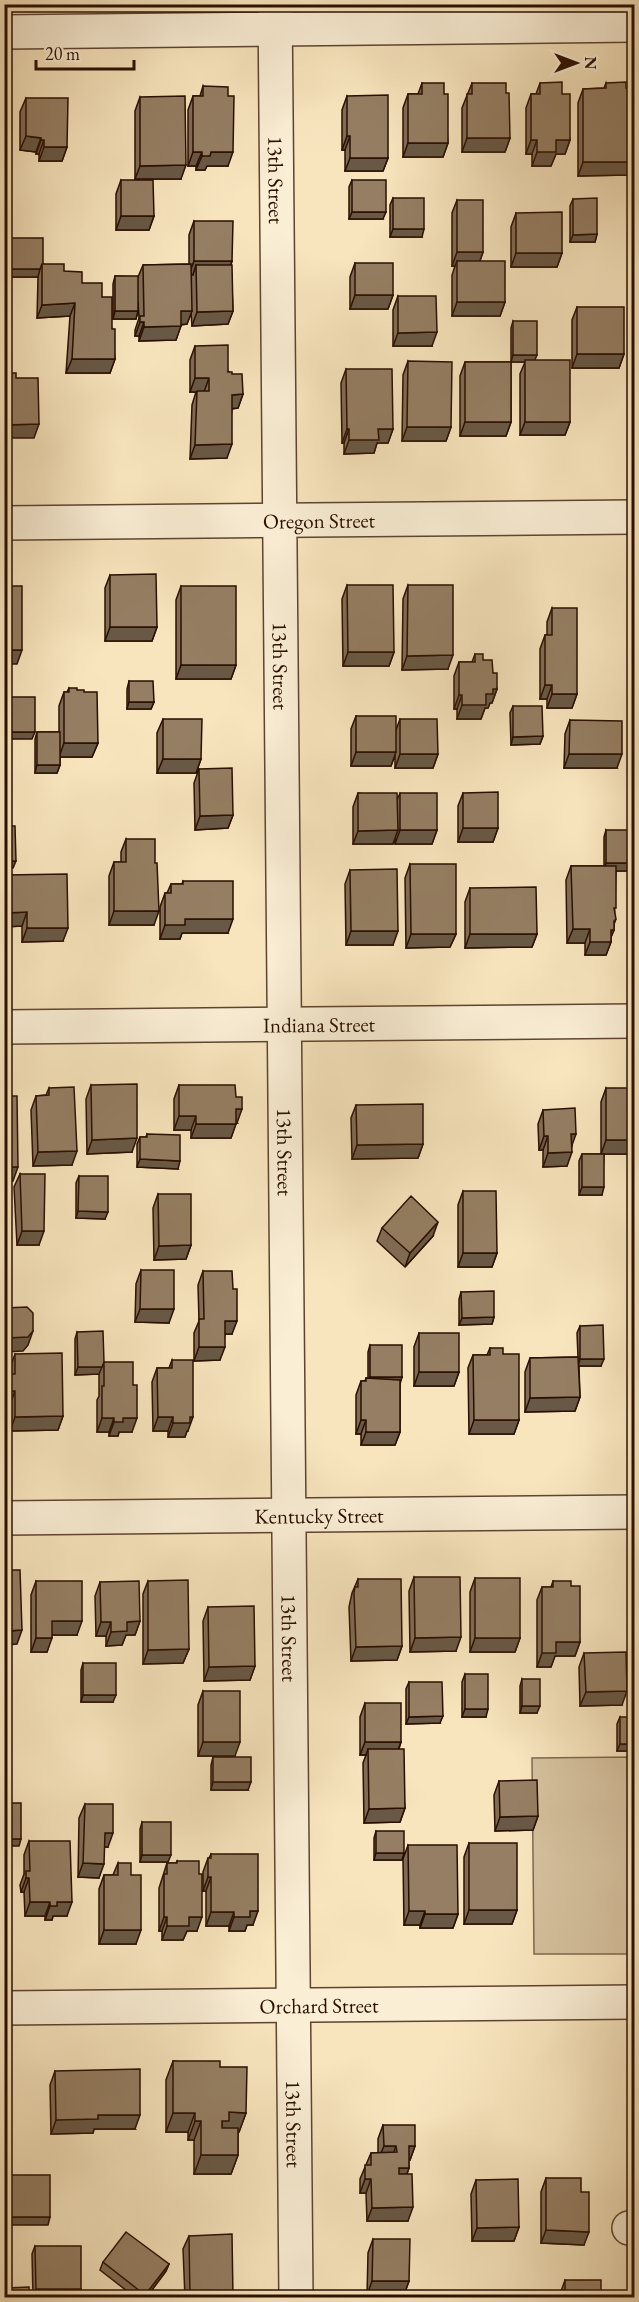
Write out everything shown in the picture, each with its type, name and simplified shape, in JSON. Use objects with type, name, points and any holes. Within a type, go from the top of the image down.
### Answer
[{"type":"street","points":[[4,32],[275,17],[634,26]]},
{"type":"street","name":"13th Street","points":[[275,17],[296,2298]]},
{"type":"street","name":"Oregon Street","points":[[4,523],[634,517]]},
{"type":"street","name":"Indiana Street","points":[[4,1027],[634,1021]]},
{"type":"street","name":"Kentucky Street","points":[[4,1518],[634,1512]]},
{"type":"street","name":"Orchard Street","points":[[4,2008],[634,2002]]},
{"type":"shaded area","points":[[634,1757],[634,1954],[534,1954],[532,1758]]},
{"type":"building","points":[[562,82],[562,94],[570,94],[570,140],[556,140],[556,152],[537,152],[537,140],[531,140],[531,94],[540,94],[540,83]]},
{"type":"building","points":[[626,82],[626,88],[632,88],[633,162],[583,162],[583,89],[606,88],[606,83]]},
{"type":"building","points":[[422,83],[444,83],[444,94],[448,94],[448,143],[408,143],[408,94],[422,94]]},
{"type":"building","points":[[472,83],[506,83],[506,93],[509,93],[510,138],[467,138],[467,94],[472,94]]},
{"type":"building","points":[[203,86],[228,87],[228,96],[234,96],[233,152],[211,152],[210,156],[202,156],[202,152],[193,152],[193,96],[203,96]]},
{"type":"building","points":[[388,95],[388,158],[350,158],[350,136],[347,136],[347,96]]},
{"type":"building","points":[[185,96],[186,165],[140,166],[140,97]]},
{"type":"building","points":[[26,98],[68,98],[67,147],[44,147],[44,140],[41,138],[26,136]]},
{"type":"building","points":[[4,106],[7,106],[8,201],[4,201]]},
{"type":"building","points":[[121,180],[153,180],[154,216],[121,216]]},
{"type":"building","points":[[352,180],[386,180],[386,212],[352,212]]},
{"type":"building","points":[[393,198],[424,198],[424,229],[393,229]]},
{"type":"building","points":[[597,198],[597,234],[573,235],[573,199]]},
{"type":"building","points":[[457,200],[483,200],[483,252],[457,252]]},
{"type":"building","points":[[562,212],[562,253],[516,253],[516,213]]},
{"type":"building","points":[[194,221],[233,221],[232,261],[194,261]]},
{"type":"building","points":[[10,238],[43,238],[43,264],[40,269],[10,269]]},
{"type":"building","points":[[457,261],[505,261],[505,302],[457,302]]},
{"type":"building","points":[[355,263],[393,263],[393,295],[355,295]]},
{"type":"building","points":[[42,264],[64,264],[64,271],[82,272],[82,283],[102,283],[102,297],[112,297],[115,359],[72,359],[75,303],[42,305]]},
{"type":"building","points":[[191,264],[192,311],[181,311],[181,326],[144,327],[144,322],[140,322],[140,316],[144,316],[143,265]]},
{"type":"building","points":[[196,265],[232,265],[233,311],[197,312]]},
{"type":"building","points":[[115,276],[138,276],[138,311],[115,311]]},
{"type":"building","points":[[398,296],[436,296],[437,332],[398,333]]},
{"type":"building","points":[[577,307],[624,307],[624,354],[577,354]]},
{"type":"building","points":[[513,321],[537,321],[537,355],[513,355]]},
{"type":"building","points":[[228,345],[228,372],[242,374],[243,394],[232,395],[232,444],[195,445],[197,391],[209,391],[209,378],[195,378],[195,346]]},
{"type":"building","points":[[525,360],[570,360],[570,422],[525,422]]},
{"type":"building","points":[[408,361],[452,362],[451,427],[407,427]]},
{"type":"building","points":[[465,362],[511,362],[511,422],[465,422]]},
{"type":"building","points":[[346,369],[392,369],[393,429],[378,429],[379,440],[349,440]]},
{"type":"building","points":[[4,373],[16,373],[16,378],[38,378],[39,424],[4,425]]},
{"type":"building","points":[[156,574],[157,627],[110,627],[110,575]]},
{"type":"building","points":[[347,585],[393,585],[394,652],[348,652]]},
{"type":"building","points":[[408,585],[453,585],[453,655],[407,656]]},
{"type":"building","points":[[4,586],[22,586],[22,650],[4,650]]},
{"type":"building","points":[[181,586],[236,586],[236,665],[181,665]]},
{"type":"building","points":[[552,608],[577,608],[577,694],[552,694],[552,685],[545,685],[545,635],[552,635]]},
{"type":"building","points":[[475,654],[483,654],[483,660],[492,660],[493,673],[497,673],[497,689],[493,689],[493,694],[486,694],[486,705],[462,705],[462,695],[459,695],[459,662],[475,662]]},
{"type":"building","points":[[129,681],[153,681],[154,702],[129,702]]},
{"type":"building","points":[[69,688],[77,688],[84,692],[97,692],[98,743],[64,743],[64,692],[69,692]]},
{"type":"building","points":[[5,697],[35,697],[35,732],[5,732]]},
{"type":"building","points":[[513,706],[542,706],[543,736],[513,737]]},
{"type":"building","points":[[356,716],[396,716],[396,752],[356,752]]},
{"type":"building","points":[[163,719],[202,719],[201,759],[163,759]]},
{"type":"building","points":[[400,719],[437,719],[438,754],[400,754]]},
{"type":"building","points":[[570,720],[622,721],[622,754],[569,754]]},
{"type":"building","points":[[37,732],[60,732],[60,765],[37,765]]},
{"type":"building","points":[[232,768],[233,815],[200,816],[199,769]]},
{"type":"building","points":[[498,792],[498,828],[463,828],[463,793]]},
{"type":"building","points":[[358,793],[397,793],[398,830],[358,831]]},
{"type":"building","points":[[400,793],[437,793],[437,830],[400,830]]},
{"type":"building","points":[[4,826],[15,826],[16,861],[4,861]]},
{"type":"building","points":[[606,830],[632,830],[632,863],[606,863]]},
{"type":"building","points":[[126,839],[155,839],[159,911],[114,911],[114,862],[126,862]]},
{"type":"building","points":[[410,864],[456,864],[456,934],[411,934]]},
{"type":"building","points":[[571,866],[616,866],[616,908],[614,908],[616,919],[614,930],[611,930],[611,942],[590,942],[590,929],[573,929]]},
{"type":"building","points":[[397,869],[398,931],[351,931],[350,870]]},
{"type":"building","points":[[67,874],[68,928],[27,928],[27,912],[6,913],[5,875]]},
{"type":"building","points":[[183,881],[233,881],[233,919],[185,919],[185,925],[165,925],[165,893],[171,893],[171,884],[183,884]]},
{"type":"building","points":[[536,887],[537,934],[470,934],[470,888]]},
{"type":"building","points":[[137,1084],[137,1138],[92,1140],[91,1085]]},
{"type":"building","points":[[179,1085],[235,1085],[236,1097],[242,1097],[242,1109],[236,1109],[236,1124],[196,1124],[196,1116],[179,1116]]},
{"type":"building","points":[[74,1087],[77,1151],[38,1152],[36,1096],[49,1095],[49,1088]]},
{"type":"building","points":[[606,1088],[634,1088],[634,1140],[606,1140]]},
{"type":"building","points":[[4,1096],[17,1096],[18,1167],[4,1167]]},
{"type":"building","points":[[423,1104],[423,1144],[357,1145],[356,1105]]},
{"type":"building","points":[[575,1108],[576,1134],[571,1134],[572,1152],[548,1153],[548,1136],[544,1136],[543,1110]]},
{"type":"building","points":[[147,1134],[180,1135],[180,1161],[140,1159],[140,1137],[147,1137]]},
{"type":"building","points":[[582,1154],[604,1154],[604,1187],[582,1187]]},
{"type":"building","points":[[20,1174],[45,1174],[44,1231],[22,1231]]},
{"type":"building","points":[[79,1176],[108,1176],[108,1212],[78,1211]]},
{"type":"building","points":[[463,1191],[496,1191],[497,1253],[463,1253]]},
{"type":"building","points":[[158,1194],[191,1194],[191,1245],[159,1246]]},
{"type":"building","points":[[411,1196],[438,1222],[410,1253],[382,1228]]},
{"type":"building","points":[[141,1270],[174,1270],[174,1309],[140,1309]]},
{"type":"building","points":[[203,1271],[232,1271],[233,1289],[237,1289],[237,1321],[225,1321],[225,1347],[199,1347],[199,1319],[204,1319]]},
{"type":"building","points":[[494,1291],[494,1317],[462,1318],[461,1292]]},
{"type":"building","points":[[27,1307],[33,1313],[33,1331],[28,1337],[7,1338],[7,1354],[4,1354],[4,1308]]},
{"type":"building","points":[[603,1325],[604,1359],[580,1359],[580,1326]]},
{"type":"building","points":[[103,1331],[104,1362],[102,1367],[78,1367],[77,1332]]},
{"type":"building","points":[[419,1333],[459,1333],[459,1372],[419,1372]]},
{"type":"building","points":[[370,1345],[402,1345],[402,1377],[370,1377]]},
{"type":"building","points":[[490,1348],[503,1348],[503,1354],[519,1354],[519,1420],[474,1420],[473,1355],[490,1355]]},
{"type":"building","points":[[62,1353],[63,1416],[15,1417],[15,1391],[6,1391],[6,1374],[15,1374],[15,1354]]},
{"type":"building","points":[[578,1357],[580,1397],[530,1398],[530,1358]]},
{"type":"building","points":[[172,1360],[193,1360],[193,1417],[190,1417],[190,1423],[173,1423],[173,1417],[158,1417],[157,1368],[172,1368]]},
{"type":"building","points":[[104,1362],[133,1362],[133,1385],[137,1385],[137,1418],[123,1418],[123,1422],[114,1422],[114,1418],[102,1418]]},
{"type":"building","points":[[366,1378],[400,1380],[400,1432],[366,1432],[366,1420],[361,1420],[361,1381],[366,1381]]},
{"type":"building","points":[[4,1570],[20,1570],[22,1630],[8,1631],[8,1640],[4,1640]]},
{"type":"building","points":[[414,1577],[460,1577],[461,1637],[415,1638]]},
{"type":"building","points":[[475,1578],[520,1578],[520,1638],[475,1638]]},
{"type":"building","points":[[358,1579],[401,1579],[402,1646],[356,1647],[354,1593],[355,1587],[358,1587]]},
{"type":"building","points":[[188,1580],[189,1649],[148,1650],[148,1581]]},
{"type":"building","points":[[36,1581],[82,1581],[82,1621],[52,1621],[52,1638],[36,1638]]},
{"type":"building","points":[[139,1581],[140,1621],[127,1622],[127,1631],[111,1632],[111,1622],[101,1622],[100,1582]]},
{"type":"building","points":[[553,1581],[571,1581],[571,1586],[580,1586],[580,1642],[556,1642],[556,1653],[542,1653],[542,1587],[553,1587]]},
{"type":"building","points":[[254,1606],[255,1666],[209,1667],[208,1607]]},
{"type":"building","points":[[626,1652],[627,1691],[586,1692],[584,1653]]},
{"type":"building","points":[[83,1663],[116,1663],[116,1695],[83,1695]]},
{"type":"building","points":[[465,1674],[488,1674],[488,1709],[465,1709]]},
{"type":"building","points":[[522,1679],[540,1679],[540,1706],[522,1706]]},
{"type":"building","points":[[409,1682],[442,1682],[443,1716],[409,1717]]},
{"type":"building","points":[[203,1691],[240,1691],[240,1742],[203,1742]]},
{"type":"building","points":[[365,1703],[401,1703],[401,1742],[365,1742]]},
{"type":"building","points":[[620,1717],[634,1717],[634,1744],[620,1744]]},
{"type":"building","points":[[368,1749],[404,1749],[405,1808],[369,1809]]},
{"type":"building","points":[[213,1757],[251,1757],[251,1782],[213,1782]]},
{"type":"building","points":[[537,1780],[538,1816],[500,1817],[499,1781]]},
{"type":"building","points":[[4,1803],[21,1803],[21,1839],[4,1839]]},
{"type":"building","points":[[85,1804],[113,1804],[113,1833],[105,1833],[104,1864],[83,1863]]},
{"type":"building","points":[[142,1822],[171,1822],[171,1855],[142,1855]]},
{"type":"building","points":[[376,1831],[404,1831],[404,1853],[376,1853]]},
{"type":"building","points":[[29,1841],[70,1841],[72,1902],[57,1902],[57,1906],[50,1906],[50,1902],[30,1902],[29,1878],[26,1878],[26,1871],[30,1871]]},
{"type":"building","points":[[469,1843],[517,1843],[517,1910],[469,1910]]},
{"type":"building","points":[[408,1845],[457,1845],[458,1914],[425,1914],[425,1911],[409,1911]]},
{"type":"building","points":[[211,1854],[258,1854],[258,1911],[250,1911],[250,1917],[234,1917],[234,1912],[211,1912],[211,1877],[208,1877],[208,1858],[211,1858]]},
{"type":"building","points":[[177,1861],[199,1861],[199,1874],[202,1874],[202,1917],[189,1917],[189,1926],[167,1926],[167,1917],[164,1917],[164,1874],[167,1874],[167,1863],[177,1863]]},
{"type":"building","points":[[118,1863],[131,1863],[131,1875],[141,1875],[141,1930],[104,1930],[104,1875],[118,1875]]},
{"type":"building","points":[[173,2061],[220,2061],[220,2067],[247,2067],[246,2113],[229,2112],[229,2121],[222,2121],[222,2128],[238,2128],[238,2155],[201,2155],[201,2121],[195,2121],[195,2113],[173,2113]]},
{"type":"building","points":[[140,2069],[140,2115],[98,2115],[98,2119],[56,2120],[55,2071]]},
{"type":"building","points":[[383,2125],[415,2125],[415,2146],[409,2146],[409,2168],[399,2168],[399,2174],[412,2174],[413,2207],[372,2208],[371,2179],[365,2179],[365,2165],[371,2165],[371,2153],[397,2152],[396,2146],[384,2146]]},
{"type":"building","points":[[5,2175],[50,2175],[50,2217],[5,2217]]},
{"type":"building","points":[[546,2178],[581,2178],[581,2192],[589,2192],[589,2232],[546,2230]]},
{"type":"building","points":[[518,2179],[519,2227],[477,2228],[476,2180]]},
{"type":"building","points":[[126,2232],[169,2264],[145,2295],[103,2262]]},
{"type":"building","points":[[232,2234],[233,2298],[190,2298],[189,2236]]},
{"type":"building","points":[[373,2239],[410,2239],[409,2281],[372,2281]]},
{"type":"building","points":[[35,2246],[81,2246],[81,2289],[36,2289]]},
{"type":"building","points":[[565,2280],[601,2280],[601,2298],[565,2298]]},
{"type":"building","points":[[29,2287],[29,2298],[8,2298],[7,2288]]}]
